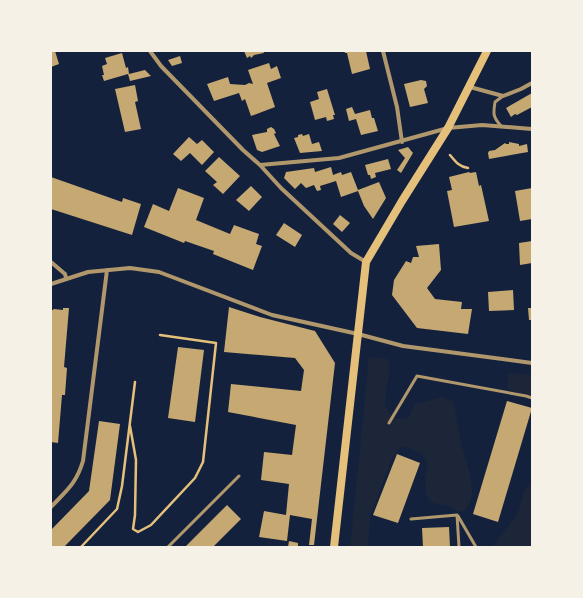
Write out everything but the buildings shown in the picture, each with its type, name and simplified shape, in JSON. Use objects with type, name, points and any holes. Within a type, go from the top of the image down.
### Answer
[{"type":"main road","points":[[334,547],[366,262],[448,128],[487,51]]},
{"type":"street","points":[[150,51],[161,66],[281,188],[351,253],[366,262]]},
{"type":"street","points":[[383,51],[397,107],[402,142]]},
{"type":"street","points":[[470,87],[503,96],[532,83]]},
{"type":"street","points":[[260,165],[339,158],[402,142],[448,128],[482,124],[532,128]]},
{"type":"street","points":[[51,262],[64,274],[66,278]]},
{"type":"street","points":[[51,284],[88,272],[130,268],[160,272],[272,315],[358,334],[403,346],[532,363]]},
{"type":"street","points":[[51,507],[72,486],[79,475],[83,461],[107,270]]},
{"type":"lane","points":[[501,126],[493,113],[495,102],[503,96]]},
{"type":"lane","points":[[389,423],[417,376],[532,398]]},
{"type":"lane","points":[[168,547],[239,476]]},
{"type":"lane","points":[[411,519],[457,515]]},
{"type":"lane","points":[[457,515],[459,547]]},
{"type":"lane","points":[[457,515],[476,547]]},
{"type":"path","points":[[450,154],[458,165],[468,168]]},
{"type":"path","points":[[130,426],[136,460],[135,515],[133,529],[138,532],[151,525],[195,478],[203,462],[216,344],[160,335]]},
{"type":"path","points":[[81,547],[117,509],[122,486],[136,382]]},
{"type":"shaded area","points":[[369,357],[388,359],[390,370],[386,388],[385,406],[394,419],[408,418],[415,404],[443,397],[454,402],[461,442],[471,478],[472,497],[469,505],[463,512],[457,511],[449,506],[433,503],[427,497],[426,493],[427,460],[416,450],[401,447],[391,461],[370,516],[368,547],[350,547]]},
{"type":"shaded area","points":[[508,373],[532,375],[532,396],[513,395],[508,388]]},
{"type":"shaded area","points":[[532,484],[532,547],[492,547],[517,515],[525,489]]}]
